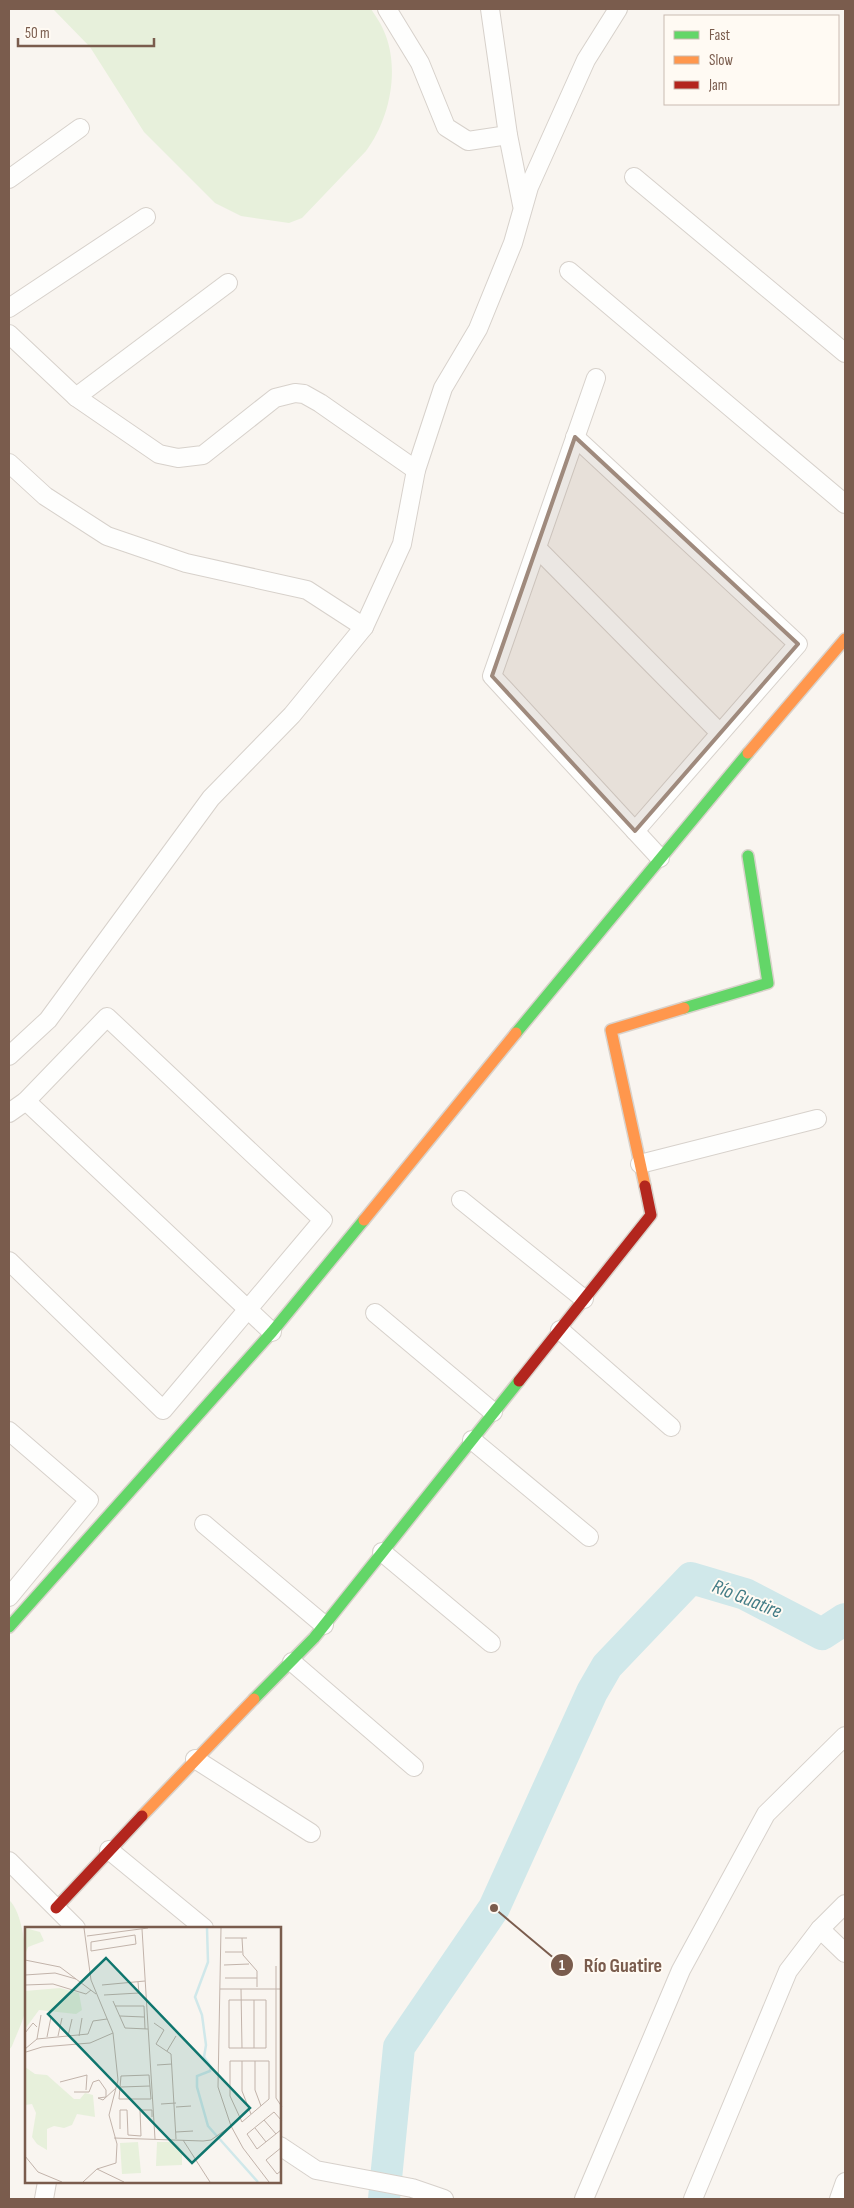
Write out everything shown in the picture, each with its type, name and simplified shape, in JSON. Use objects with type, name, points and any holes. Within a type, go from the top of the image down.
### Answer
[{"type":"street","points":[[387,9],[420,63],[446,127],[468,141],[508,135]]},
{"type":"street","points":[[490,9],[508,135],[523,208]]},
{"type":"street","points":[[9,1056],[48,1020],[210,798],[292,715],[364,627],[402,544],[416,470],[443,388],[478,329],[513,243],[529,187],[586,60],[618,9]]},
{"type":"street","points":[[9,179],[80,128]]},
{"type":"street","points":[[634,177],[845,352]]},
{"type":"street","points":[[9,308],[146,217]]},
{"type":"street","points":[[569,271],[845,504]]},
{"type":"street","points":[[76,397],[228,283]]},
{"type":"street","points":[[9,334],[76,397],[159,454],[178,458],[203,456],[276,398],[295,393],[304,394],[320,403],[416,470]]},
{"type":"street","points":[[596,378],[492,676],[660,858]]},
{"type":"street","points":[[575,437],[798,644],[635,831]]},
{"type":"street","points":[[9,463],[45,496],[107,536],[186,563],[307,590],[364,627]]},
{"type":"street","points":[[537,548],[720,733]]},
{"type":"street","points":[[9,1627],[272,1332],[660,858],[845,639]]},
{"type":"street","points":[[56,1908],[195,1760],[292,1662],[324,1625],[651,1215],[611,1030],[768,983],[748,856]]},
{"type":"street","points":[[9,1113],[26,1102],[107,1017],[323,1220],[163,1410],[9,1261]]},
{"type":"street","points":[[26,1102],[272,1332]]},
{"type":"street","points":[[640,1164],[817,1119]]},
{"type":"street","points":[[461,1200],[584,1299]]},
{"type":"street","points":[[375,1313],[494,1412]]},
{"type":"street","points":[[560,1330],[671,1427]]},
{"type":"street","points":[[9,1431],[89,1500],[9,1597]]},
{"type":"street","points":[[472,1440],[589,1537]]},
{"type":"street","points":[[204,1524],[324,1625]]},
{"type":"street","points":[[382,1552],[491,1643]]},
{"type":"street","points":[[292,1662],[414,1767]]},
{"type":"street","points":[[584,2199],[681,1970],[766,1814],[845,1736]]},
{"type":"street","points":[[195,1760],[311,1833]]},
{"type":"street","points":[[109,1850],[203,1927]]},
{"type":"street","points":[[9,1861],[75,1927]]},
{"type":"street","points":[[693,2199],[788,1971],[820,1929],[845,1904]]},
{"type":"street","points":[[820,1929],[845,1953]]},
{"type":"street","points":[[281,2147],[316,2170],[349,2178],[412,2188],[444,2199]]},
{"type":"street","points":[[839,2199],[845,2182]]},
{"type":"street","points":[[44,2199],[47,2183]]},
{"type":"highlighted area","points":[[575,437],[798,644],[635,831],[492,676]]},
{"type":"green space","points":[[53,9],[371,9],[383,29],[391,60],[392,76],[387,108],[381,124],[366,151],[302,218],[289,223],[241,216],[215,203],[144,132],[90,47]]},
{"type":"green space","points":[[9,1900],[20,1920],[23,1934],[25,1950],[25,2010],[9,2050]]},
{"type":"waterway","name":"Río Guatire","points":[[384,2199],[399,2047],[494,1908],[592,1692],[607,1666],[691,1578],[745,1594],[822,1634],[845,1619]]},
{"type":"traffic: fast","points":[[516,1033],[748,753]]},
{"type":"traffic: fast","points":[[684,1008],[768,983],[748,856]]},
{"type":"traffic: fast","points":[[9,1627],[272,1332],[364,1220]]},
{"type":"traffic: fast","points":[[254,1699],[314,1638],[519,1381]]},
{"type":"traffic: slow","points":[[748,753],[845,639]]},
{"type":"traffic: slow","points":[[645,1186],[611,1030],[684,1008]]},
{"type":"traffic: slow","points":[[364,1220],[516,1033]]},
{"type":"traffic: slow","points":[[142,1816],[254,1699]]},
{"type":"traffic: jam","points":[[519,1381],[651,1215],[645,1186]]},
{"type":"traffic: jam","points":[[56,1908],[142,1816]]},
{"type":"place","name":"Río Guatire","points":[[494,1908]]}]
